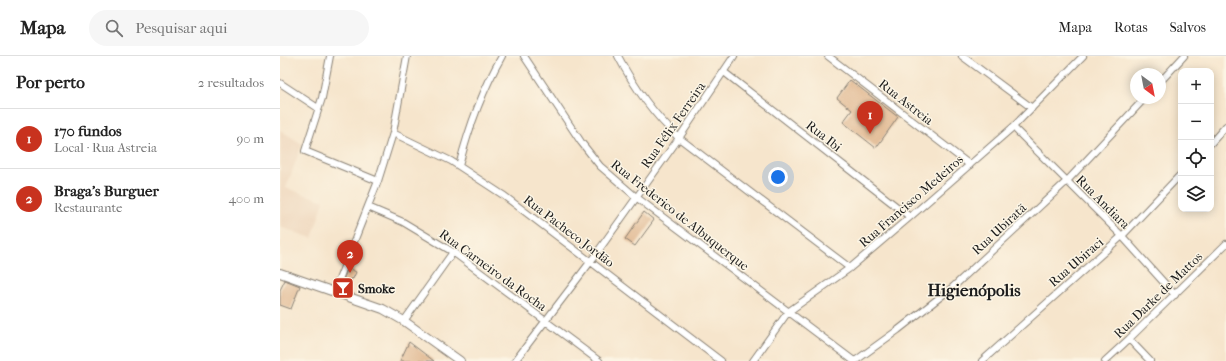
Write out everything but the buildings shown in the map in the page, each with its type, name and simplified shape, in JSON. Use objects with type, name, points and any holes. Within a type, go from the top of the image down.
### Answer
[{"type":"street","points":[[330,56],[322,98],[305,151],[378,181]]},
{"type":"street","points":[[334,292],[378,181],[393,133],[407,56]]},
{"type":"street","points":[[459,166],[478,102],[502,56]]},
{"type":"street","name":"Rua Frederico de Albuquerque","points":[[524,56],[581,142],[600,166],[636,197],[855,361]]},
{"type":"street","points":[[618,56],[645,102],[658,118],[679,138],[850,268]]},
{"type":"street","name":"Rua Félix Ferreira","points":[[515,361],[546,322],[679,138],[734,56]]},
{"type":"street","name":"Rua Astreia","points":[[828,56],[970,166]]},
{"type":"street","points":[[962,56],[1032,108]]},
{"type":"street","name":"Rua Francisco Medeiros","points":[[753,361],[788,312],[850,268],[970,166],[1013,127],[1083,56]]},
{"type":"street","points":[[1166,76],[1184,56]]},
{"type":"street","name":"Rua Ibi","points":[[724,72],[910,217]]},
{"type":"street","points":[[280,83],[318,108]]},
{"type":"street","name":"Rua Ubiratã","points":[[855,361],[953,287],[1067,181],[1139,104]]},
{"type":"street","points":[[1214,140],[1226,126]]},
{"type":"street","name":"Rua Andiara","points":[[1013,127],[1122,236],[1175,295]]},
{"type":"street","name":"Rua Pacheco Jordão","points":[[393,133],[459,166],[503,195],[721,361]]},
{"type":"street","name":"Rua Ubiraci","points":[[982,361],[1122,236],[1179,176]]},
{"type":"street","name":"Rua Carneiro da Rocha","points":[[368,207],[403,222],[453,252],[599,361]]},
{"type":"street","name":"Rua Darke de Mattos","points":[[1105,361],[1129,340],[1226,244]]},
{"type":"street","points":[[404,321],[453,252]]},
{"type":"street","points":[[281,275],[383,309],[404,321],[460,361]]},
{"type":"street","points":[[1129,340],[1150,361]]},
{"type":"shaded area","points":[[280,130],[302,144],[286,188],[324,201],[312,238],[280,227]]},
{"type":"place","name":"170 fundos","points":[[870,134]]},
{"type":"place","name":"Braga's Burguer","points":[[350,273]]},
{"type":"place","name":"Smoke","points":[[343,288]]},
{"type":"district","name":"Higienópolis","points":[[974,290]]}]
